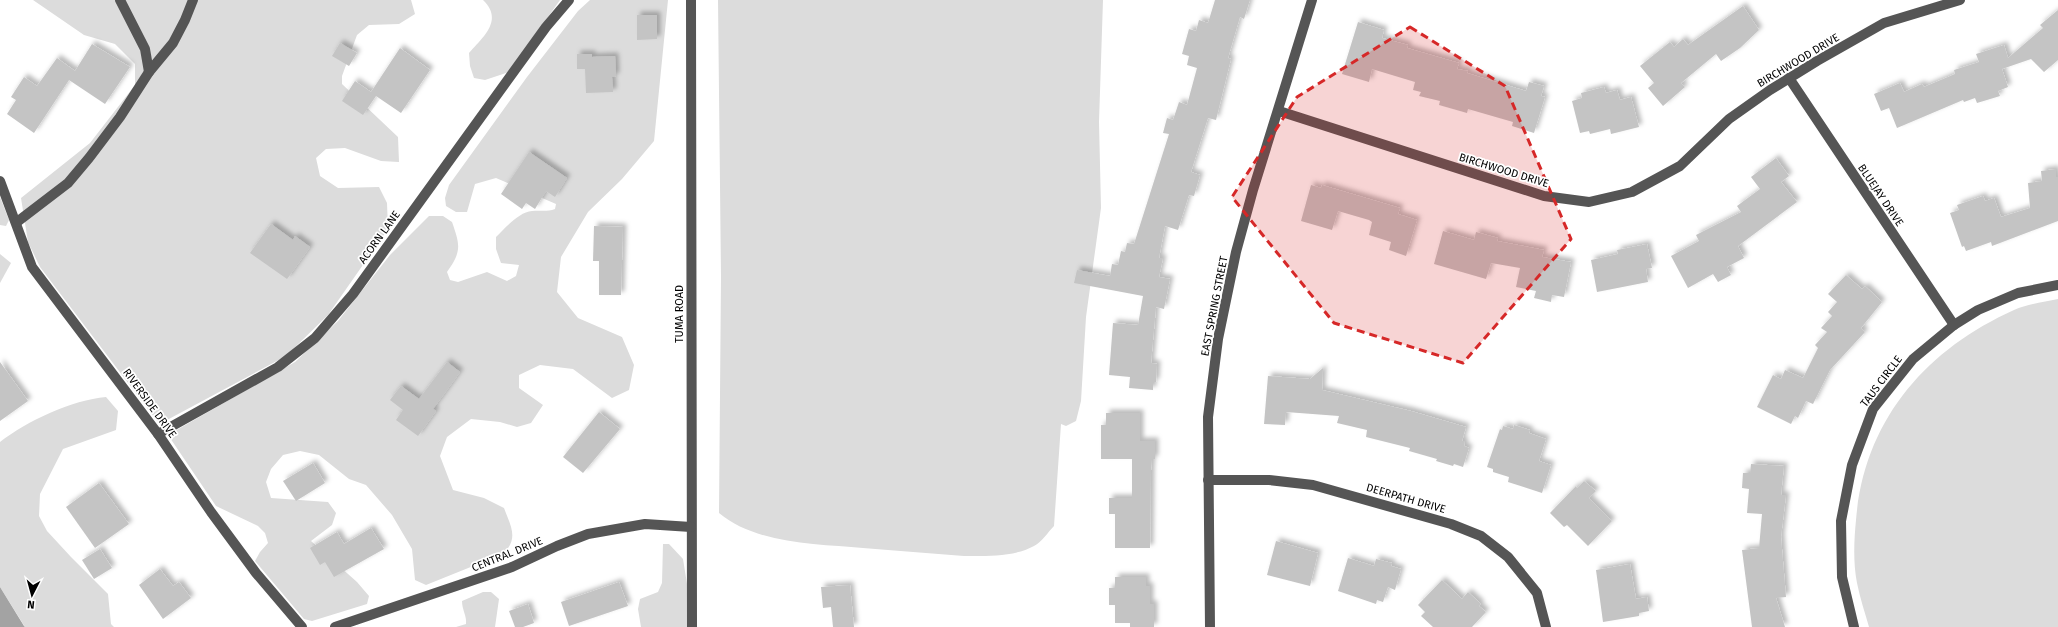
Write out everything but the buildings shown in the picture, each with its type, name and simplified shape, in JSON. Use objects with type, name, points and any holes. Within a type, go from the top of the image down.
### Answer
[{"type":"street","points":[[120,0],[145,49],[149,72]]},
{"type":"street","points":[[16,222],[68,183],[110,131],[149,72],[173,43],[193,0]]},
{"type":"street","name":"ACORN LANE","points":[[158,434],[278,367],[315,338],[353,294],[546,27],[569,0]]},
{"type":"street","name":"TUMA ROAD","points":[[691,0],[692,627]]},
{"type":"street","name":"EAST SPRING STREET","points":[[1210,627],[1208,417],[1218,339],[1225,300],[1253,190],[1279,111],[1312,0]]},
{"type":"street","name":"BIRCHWOOD DRIVE","points":[[1279,111],[1544,196],[1589,202],[1632,192],[1680,166],[1729,119],[1789,78],[1884,24],[1960,0]]},
{"type":"street","name":"BLUEJAY DRIVE","points":[[1789,78],[1954,325]]},
{"type":"street","name":"RIVERSIDE DRIVE","points":[[0,181],[32,267],[158,434],[215,518],[256,573],[302,627]]},
{"type":"street","name":"TAUS CIRCLE","points":[[1854,627],[1842,578],[1841,521],[1852,465],[1873,409],[1913,359],[1954,325],[1978,310],[2018,293],[2058,285]]},
{"type":"street","name":"DEERPATH DRIVE","points":[[1208,480],[1269,480],[1313,485],[1451,524],[1481,536],[1508,556],[1537,593],[1546,627]]},
{"type":"street","name":"CENTRAL DRIVE","points":[[335,627],[512,567],[557,546],[588,534],[645,524],[691,527]]},
{"type":"highlighted area","points":[[1410,27],[1505,86],[1571,239],[1463,363],[1334,323],[1232,197],[1297,97]]},
{"type":"shaded area","points":[[33,0],[411,0],[415,14],[399,24],[369,25],[357,35],[342,76],[342,84],[398,137],[399,162],[381,161],[345,148],[326,149],[316,158],[320,176],[338,188],[379,187],[387,203],[388,229],[328,315],[286,356],[167,420],[157,421],[40,267],[28,242],[21,198],[90,143],[135,85],[135,64],[115,44],[84,35]]},
{"type":"shaded area","points":[[483,0],[560,0],[509,72],[485,80],[474,78],[470,66],[469,53],[485,34],[491,21],[492,14],[489,7]]},
{"type":"shaded area","points":[[590,0],[668,0],[654,141],[622,179],[588,212],[561,257],[557,292],[578,318],[622,337],[634,365],[629,390],[612,398],[573,369],[540,365],[519,375],[519,388],[543,405],[531,423],[517,427],[500,422],[471,419],[447,437],[440,456],[453,490],[484,498],[504,508],[511,527],[512,537],[511,543],[503,554],[426,585],[415,580],[412,549],[392,515],[366,485],[349,479],[319,455],[300,451],[283,455],[271,469],[266,482],[271,498],[328,502],[336,513],[332,525],[311,541],[357,582],[369,596],[367,604],[312,621],[304,619],[255,561],[260,552],[268,543],[265,533],[258,526],[216,506],[168,435],[295,362],[338,321],[390,255],[429,216],[443,216],[452,222],[455,230],[458,248],[455,259],[447,272],[450,280],[458,282],[487,272],[507,281],[516,276],[519,265],[501,263],[496,249],[496,237],[512,221],[522,214],[532,211],[552,210],[555,209],[556,204],[496,178],[475,184],[467,212],[456,212],[446,206],[445,198],[449,185],[527,77],[578,11]]},
{"type":"shaded area","points":[[718,0],[1103,0],[1099,122],[1101,208],[1086,317],[1081,401],[1076,421],[1066,426],[1061,424],[1054,526],[1034,546],[1026,550],[1009,554],[964,556],[826,545],[788,541],[769,537],[734,523],[719,513],[721,277]]},
{"type":"shaded area","points":[[0,197],[9,220],[6,226],[0,225]]},
{"type":"shaded area","points":[[0,254],[11,263],[0,283]]},
{"type":"shaded area","points":[[2058,299],[2058,627],[1869,627],[1855,568],[1855,528],[1861,484],[1872,451],[1886,421],[1905,393],[1927,368],[1953,346],[1982,326],[2014,310]]},
{"type":"shaded area","points":[[106,397],[118,411],[116,430],[63,449],[40,494],[39,516],[47,531],[108,594],[111,624],[114,627],[25,627],[0,587],[0,442],[36,419],[50,413],[79,402]]},
{"type":"shaded area","points":[[663,544],[669,544],[683,559],[687,584],[687,627],[641,627],[638,609],[640,599],[658,592],[662,583]]},
{"type":"shaded area","points":[[0,587],[24,626],[25,627],[0,627]]},
{"type":"shaded area","points":[[483,592],[491,592],[499,599],[495,627],[456,627],[466,624],[462,601]]}]
